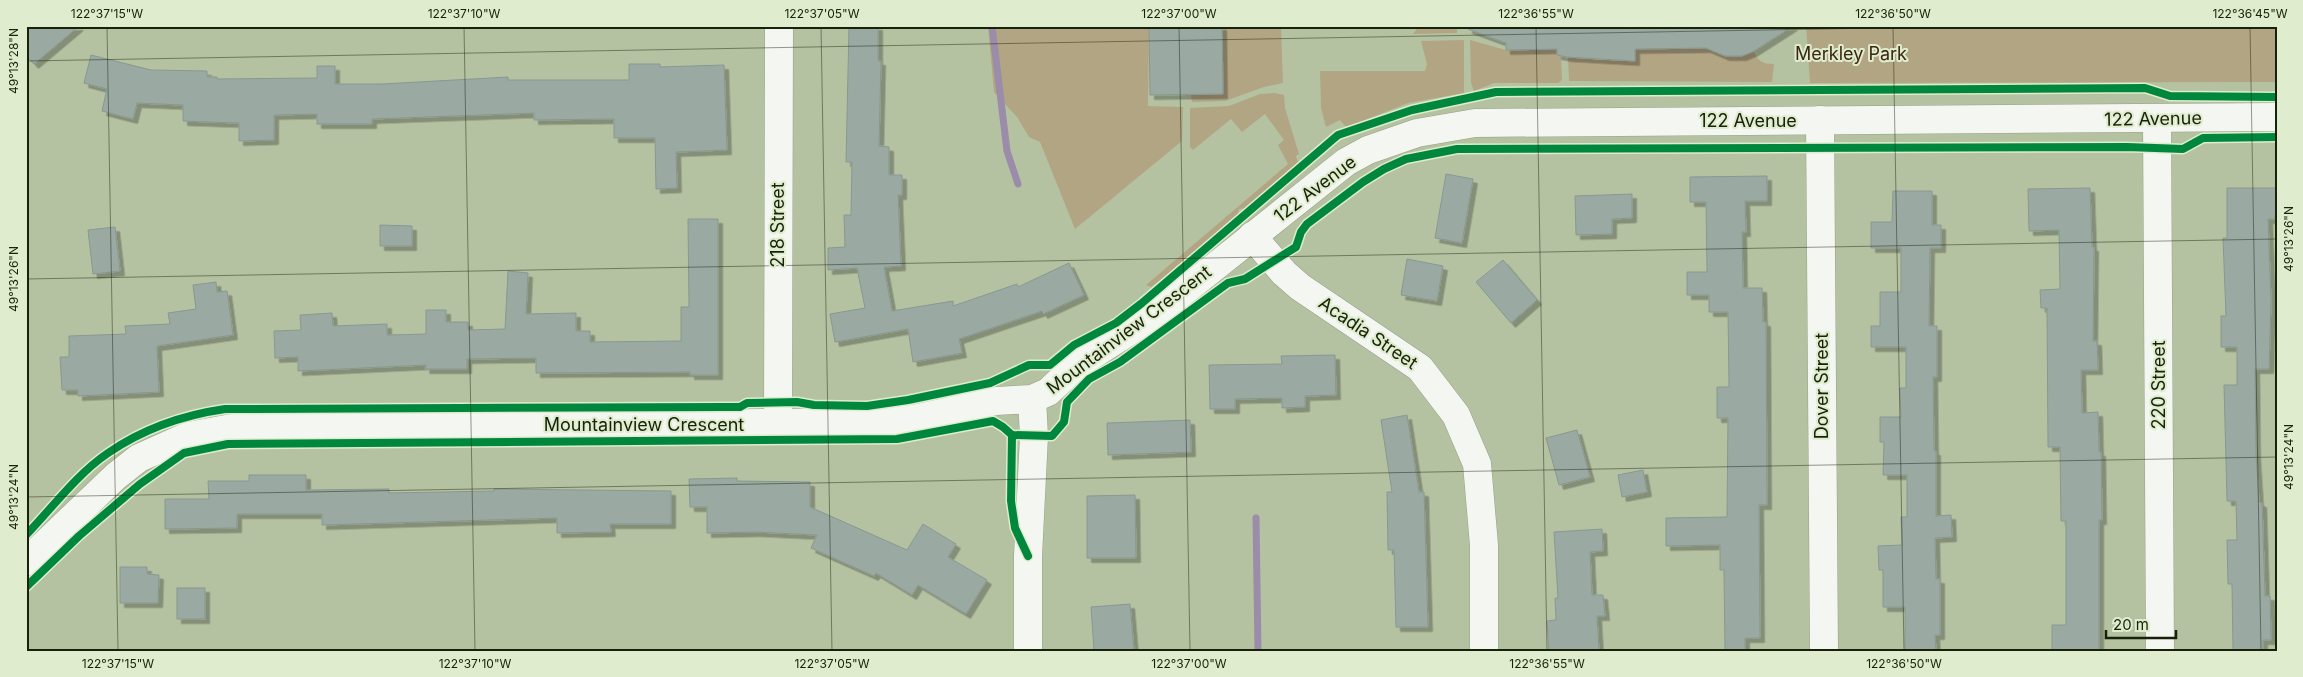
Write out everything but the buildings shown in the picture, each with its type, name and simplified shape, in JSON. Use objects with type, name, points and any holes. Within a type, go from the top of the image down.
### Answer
[{"type":"street","name":"218 Street","points":[[778,424],[779,26]]},
{"type":"street","name":"122 Avenue","points":[[1252,236],[1346,162],[1392,140],[1445,126],[1475,122],[2277,117]]},
{"type":"street","name":"220 Street","points":[[2158,119],[2160,651]]},
{"type":"street","name":"Dover Street","points":[[1820,120],[1824,651]]},
{"type":"street","name":"Mountainview Crescent","points":[[26,562],[116,476],[139,458],[188,436],[213,430],[247,427],[778,424],[900,421],[996,401],[1032,399],[1054,388],[1077,365],[1153,316],[1252,236]]},
{"type":"street","name":"Acadia Street","points":[[1252,236],[1284,273],[1300,287],[1420,368],[1456,415],[1477,464],[1484,545],[1484,651]]},
{"type":"street","points":[[1028,651],[1028,556],[1034,436],[1032,399]]},
{"type":"green space","points":[[988,26],[1149,26],[1148,106],[1183,107],[1182,141],[1075,229],[1040,142],[1029,137],[1017,117],[994,92]]},
{"type":"green space","points":[[1222,26],[1281,26],[1283,83],[1264,87],[1225,101],[1192,102],[1191,95],[1223,94]]},
{"type":"green space","points":[[1419,26],[1457,26],[1457,33],[1413,34]]},
{"type":"green space","name":"Merkley Park","points":[[1806,26],[2277,26],[2277,82],[1810,83]]},
{"type":"green space","points":[[1464,40],[1464,93],[1408,103],[1350,126],[1345,126],[1340,120],[1326,127],[1321,108],[1320,71],[1425,71],[1427,64],[1421,41]]},
{"type":"green space","points":[[1470,40],[1506,50],[1557,49],[1557,55],[1561,56],[1562,80],[1558,83],[1494,83],[1474,91],[1471,83]]},
{"type":"green space","points":[[1705,46],[1716,53],[1729,56],[1742,56],[1754,51],[1761,61],[1774,64],[1772,82],[1569,81],[1568,57],[1634,61],[1635,49]]},
{"type":"green space","points":[[1275,93],[1284,95],[1285,108],[1299,154],[1296,156],[1298,162],[1295,170],[1247,208],[1239,209],[1237,217],[1158,282],[1151,287],[1146,285],[1288,164],[1278,145],[1284,140],[1265,114],[1242,132],[1231,119],[1193,150],[1190,147],[1190,108],[1229,106],[1260,94]]},
{"type":"waterway","points":[[992,26],[1007,151],[1018,184]]},
{"type":"waterway","points":[[1256,518],[1258,651]]},
{"type":"cycle path","points":[[26,535],[86,471],[121,444],[164,424],[194,415],[225,409],[740,407],[747,403],[797,402],[814,405],[867,406],[908,400],[990,383],[1029,365],[1050,365],[1074,345],[1116,323],[1142,303],[1338,135],[1412,110],[1496,92],[2145,88],[2170,96],[2277,97]]},
{"type":"cycle path","points":[[26,587],[79,536],[140,484],[184,453],[228,444],[897,439],[993,421],[1012,435],[1052,436],[1064,422],[1067,402],[1089,379],[1120,362],[1228,283],[1245,279],[1296,247],[1301,232],[1307,224],[1363,182],[1384,169],[1406,159],[1457,149],[2127,147],[2183,149],[2203,138],[2277,137]]},
{"type":"cycle path","points":[[1012,435],[1011,501],[1015,528],[1028,556]]}]
